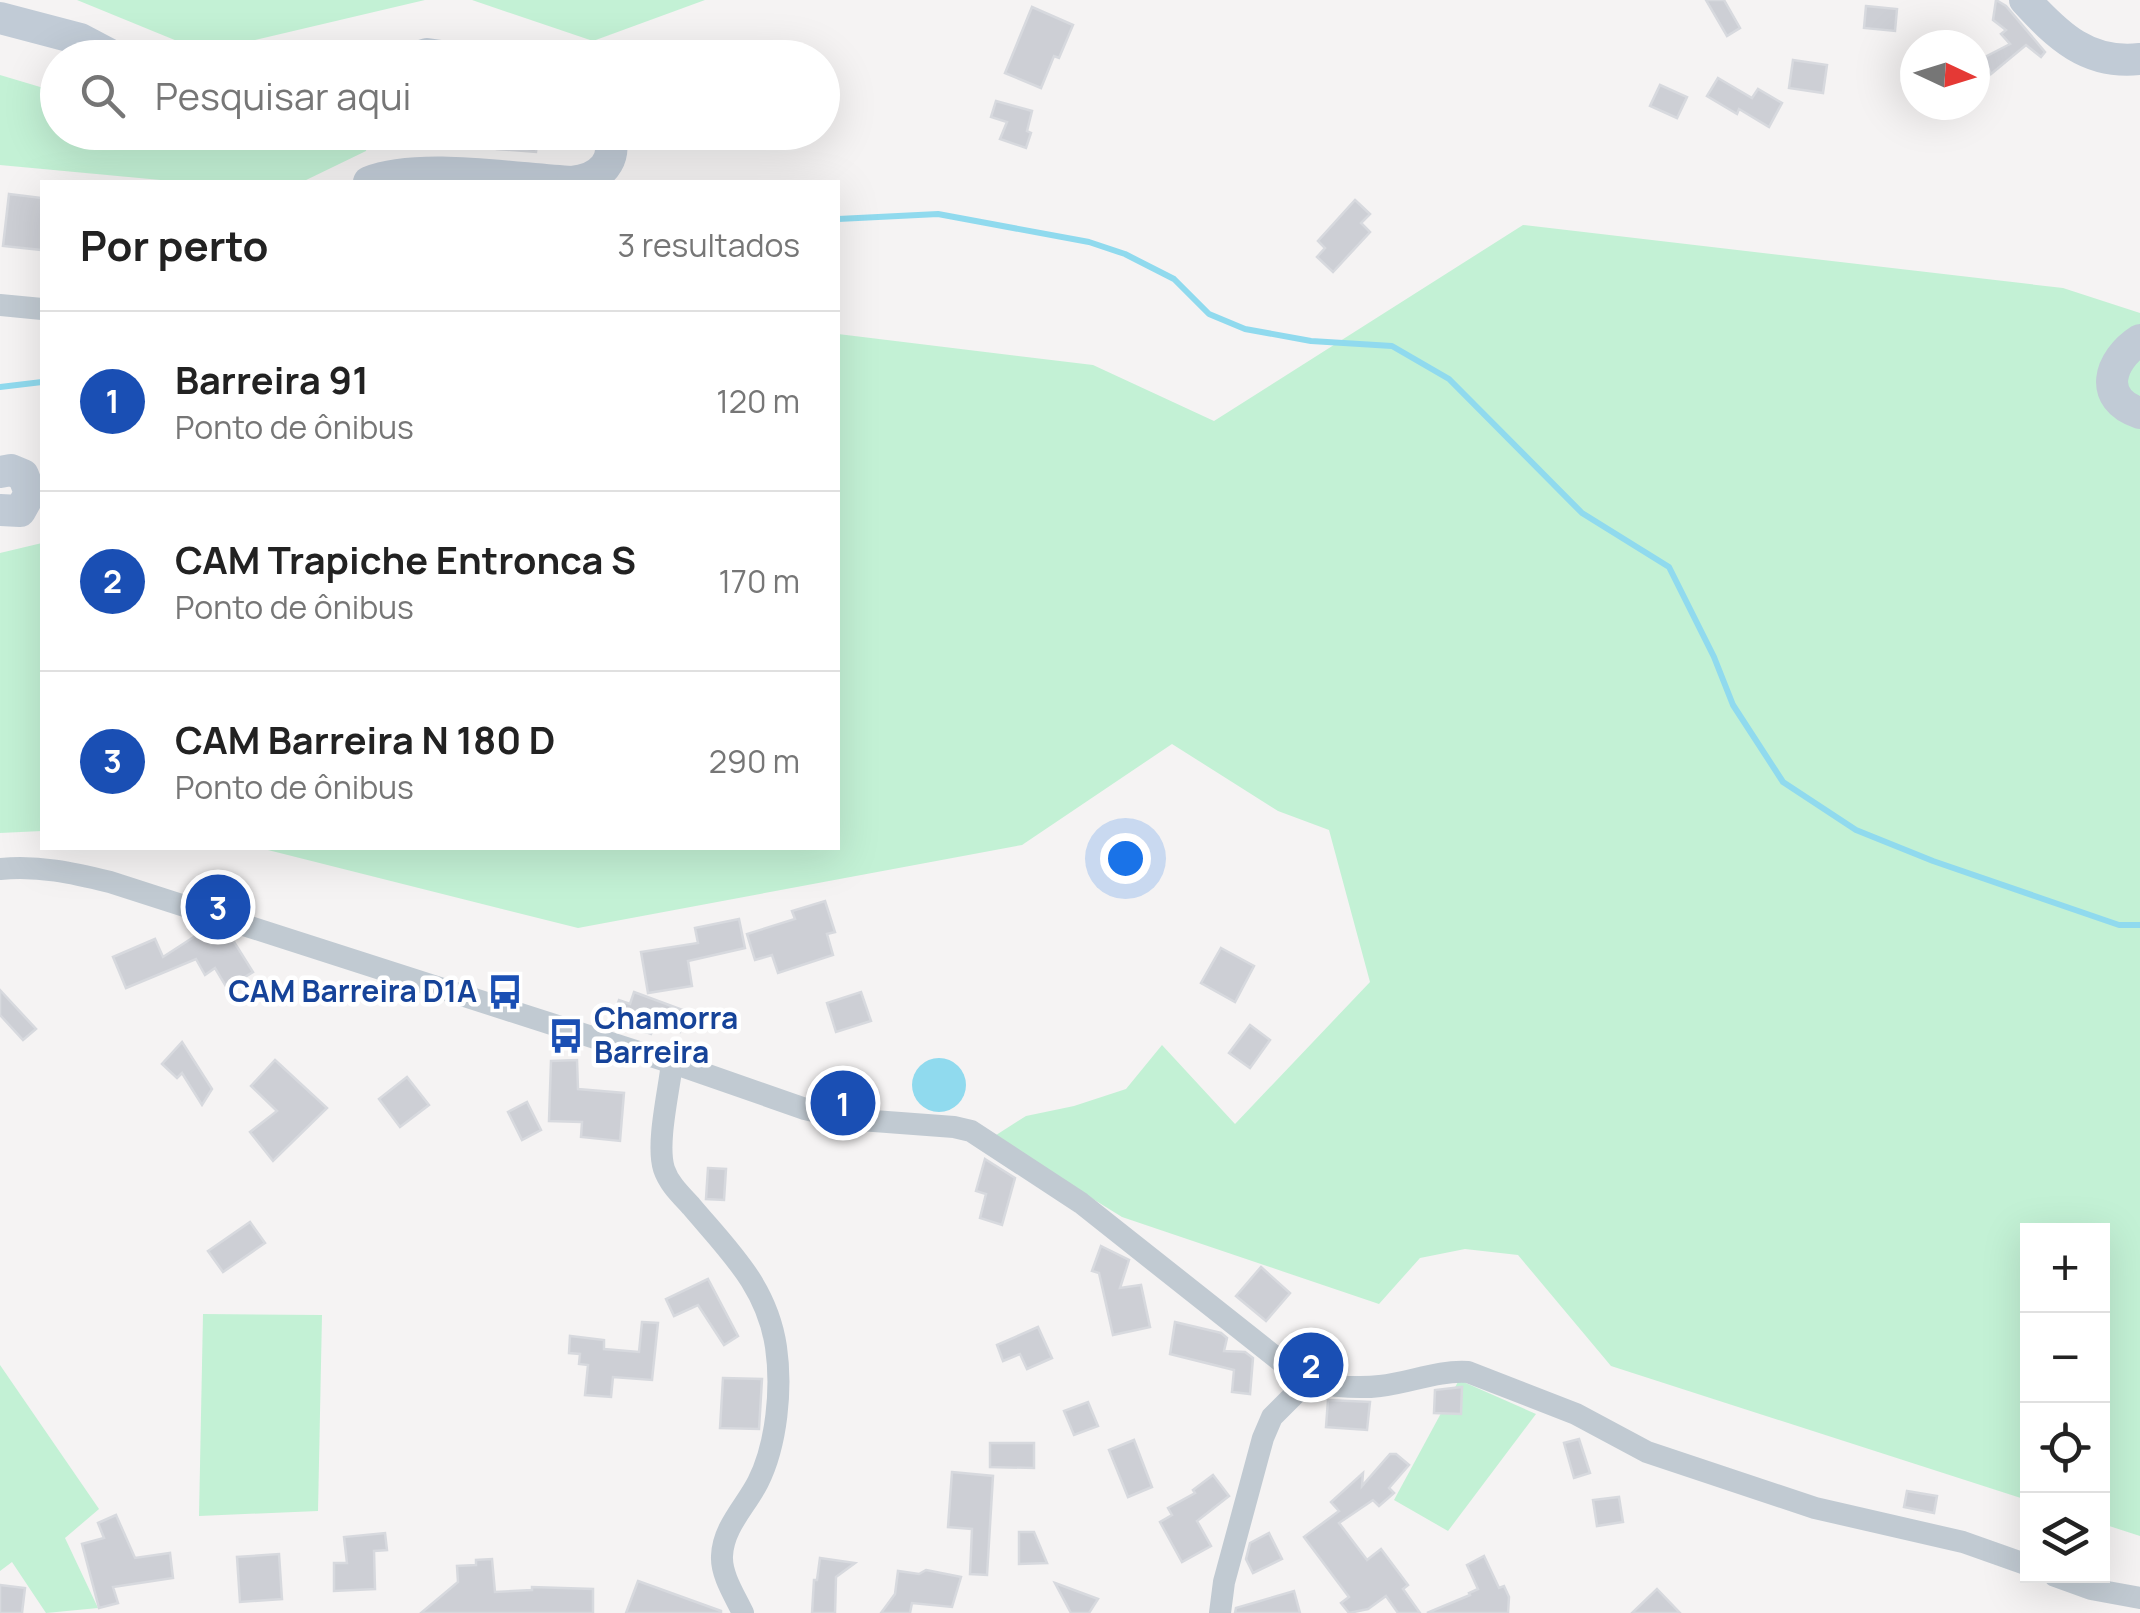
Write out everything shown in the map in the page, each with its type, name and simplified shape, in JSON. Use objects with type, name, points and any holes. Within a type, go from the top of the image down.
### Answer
[{"type":"main road","points":[[2024,0],[2071,45],[2084,52],[2109,60],[2140,59]]},
{"type":"main road","points":[[0,18],[82,40]]},
{"type":"main road","points":[[583,180],[604,170],[612,150]]},
{"type":"main road","points":[[374,180],[414,174],[532,180]]},
{"type":"main road","points":[[2140,340],[2121,354],[2112,372],[2119,400],[2140,413]]},
{"type":"main road","points":[[0,472],[18,471],[36,484],[25,506],[2,518]]},
{"type":"street","points":[[0,305],[40,308]]},
{"type":"street","points":[[0,870],[24,866],[110,882],[805,1109],[847,1119],[971,1132],[1080,1203],[1307,1382],[1334,1387],[1382,1386],[1450,1371],[1468,1372],[1576,1414],[1646,1452],[1815,1508],[1963,1542],[2020,1562]]},
{"type":"street","points":[[672,1063],[663,1168],[671,1183],[740,1260],[760,1290],[776,1349],[777,1386],[768,1458],[758,1483],[724,1540],[722,1560],[743,1613]]},
{"type":"street","points":[[1220,1613],[1224,1582],[1263,1438],[1272,1417],[1307,1382]]},
{"type":"street","points":[[2074,1583],[2140,1598]]},
{"type":"green space","points":[[77,0],[425,0],[255,40],[175,40]]},
{"type":"green space","points":[[472,0],[705,0],[590,40]]},
{"type":"green space","points":[[0,75],[40,87],[40,150],[366,150],[306,180],[161,180],[0,165]]},
{"type":"green space","points":[[1523,225],[2063,288],[2140,313],[2140,1536],[2110,1526],[2110,1223],[2020,1223],[2020,1498],[1611,1366],[1518,1255],[1465,1249],[1420,1258],[1379,1304],[1122,1217],[993,1137],[1026,1116],[1126,1089],[1162,1045],[1235,1124],[1370,982],[1329,830],[1278,811],[1172,744],[1022,845],[578,928],[268,850],[840,850],[840,334],[1093,365],[1214,421]]},
{"type":"green space","points":[[40,543],[40,831],[0,833],[0,553]]},
{"type":"green space","points":[[203,1314],[322,1315],[318,1511],[199,1516]]},
{"type":"green space","points":[[0,1365],[99,1509],[65,1538],[98,1608],[46,1613],[12,1562],[0,1571]]},
{"type":"green space","points":[[1459,1380],[1536,1414],[1448,1531],[1394,1500]]},
{"type":"water","points":[[939,1058],[958,1066],[966,1085],[958,1104],[939,1112],[920,1104],[912,1085],[920,1066]]},
{"type":"building","points":[[1706,0],[1724,0],[1740,28],[1727,36]]},
{"type":"building","points":[[1996,0],[2006,6],[2045,52],[2041,57],[2026,45],[1991,74],[1990,54],[2010,44],[2001,34],[2006,30],[1993,20]]},
{"type":"building","points":[[1866,6],[1897,9],[1895,31],[1864,28]]},
{"type":"building","points":[[1032,7],[1073,25],[1041,88],[1005,73]]},
{"type":"building","points":[[1793,60],[1827,65],[1823,93],[1789,88]]},
{"type":"building","points":[[1718,78],[1752,98],[1758,89],[1782,103],[1769,127],[1707,96]]},
{"type":"building","points":[[1660,85],[1687,97],[1677,118],[1650,106]]},
{"type":"building","points":[[996,101],[1032,111],[1026,148],[1000,139],[1007,122],[991,117]]},
{"type":"building","points":[[9,194],[40,198],[40,250],[3,246]]},
{"type":"building","points":[[1355,200],[1370,214],[1361,223],[1370,232],[1333,272],[1317,257],[1325,248],[1318,241]]},
{"type":"building","points":[[825,901],[835,932],[827,934],[833,955],[778,973],[772,955],[755,960],[747,934],[795,919],[792,911]]},
{"type":"building","points":[[739,919],[745,948],[688,961],[692,986],[648,993],[641,952],[698,943],[695,928]]},
{"type":"building","points":[[203,931],[211,944],[225,935],[231,937],[253,972],[227,988],[215,968],[205,975],[196,959],[126,988],[113,957],[155,939],[163,957]]},
{"type":"building","points":[[1221,948],[1254,966],[1235,1002],[1201,983]]},
{"type":"building","points":[[0,990],[36,1029],[23,1040],[0,1015]]},
{"type":"building","points":[[634,992],[688,1012],[680,1032],[655,1023],[651,1034],[612,1020],[619,1000],[630,1004]]},
{"type":"building","points":[[861,992],[871,1021],[836,1032],[827,1003]]},
{"type":"building","points":[[1250,1025],[1270,1040],[1250,1068],[1229,1053]]},
{"type":"building","points":[[182,1042],[212,1089],[202,1105],[182,1073],[177,1078],[162,1064]]},
{"type":"building","points":[[275,1060],[327,1108],[273,1161],[250,1132],[277,1111],[251,1086]]},
{"type":"building","points":[[577,1060],[578,1089],[624,1093],[620,1141],[581,1137],[582,1122],[549,1121],[551,1061]]},
{"type":"building","points":[[407,1077],[429,1105],[400,1127],[379,1099]]},
{"type":"building","points":[[527,1102],[541,1130],[522,1140],[508,1112]]},
{"type":"building","points":[[985,1159],[1015,1178],[1002,1225],[980,1218],[986,1194],[976,1191]]},
{"type":"building","points":[[708,1168],[726,1169],[724,1200],[706,1199]]},
{"type":"building","points":[[250,1222],[265,1243],[223,1272],[208,1251]]},
{"type":"building","points":[[1101,1246],[1129,1260],[1120,1288],[1141,1285],[1150,1327],[1113,1335],[1099,1273],[1092,1271]]},
{"type":"building","points":[[1261,1267],[1290,1293],[1266,1321],[1236,1296]]},
{"type":"building","points":[[708,1279],[738,1336],[724,1345],[698,1305],[674,1316],[666,1299]]},
{"type":"building","points":[[642,1322],[658,1323],[652,1380],[613,1377],[611,1397],[585,1395],[588,1365],[579,1364],[580,1354],[569,1353],[570,1336],[604,1340],[604,1349],[639,1352]]},
{"type":"building","points":[[1175,1322],[1221,1333],[1227,1338],[1224,1351],[1245,1352],[1253,1358],[1250,1394],[1232,1392],[1234,1370],[1170,1354]]},
{"type":"building","points":[[1038,1327],[1052,1358],[1027,1369],[1020,1354],[1003,1361],[997,1345]]},
{"type":"building","points":[[723,1378],[762,1379],[759,1429],[720,1428]]},
{"type":"building","points":[[1462,1387],[1461,1414],[1434,1413],[1435,1390]]},
{"type":"building","points":[[1328,1400],[1370,1402],[1367,1430],[1326,1427]]},
{"type":"building","points":[[1088,1402],[1098,1426],[1074,1435],[1064,1411]]},
{"type":"building","points":[[1579,1439],[1590,1473],[1574,1478],[1564,1443]]},
{"type":"building","points":[[1134,1440],[1152,1487],[1128,1497],[1109,1450]]},
{"type":"building","points":[[990,1443],[1034,1443],[1034,1468],[990,1467]]},
{"type":"building","points":[[1390,1454],[1396,1454],[1409,1465],[1389,1488],[1394,1493],[1379,1506],[1373,1500],[1339,1523],[1367,1560],[1381,1549],[1408,1585],[1403,1589],[1420,1613],[1398,1613],[1386,1596],[1368,1609],[1349,1613],[1341,1603],[1349,1597],[1304,1537],[1339,1511],[1331,1502],[1363,1473],[1362,1486]]},
{"type":"building","points":[[952,1472],[993,1476],[987,1575],[970,1574],[972,1529],[948,1527]]},
{"type":"building","points":[[1213,1475],[1229,1496],[1197,1521],[1211,1546],[1182,1562],[1160,1522],[1172,1515],[1168,1508],[1195,1493],[1193,1490]]},
{"type":"building","points":[[1907,1491],[1937,1496],[1934,1513],[1904,1507]]},
{"type":"building","points":[[1619,1497],[1623,1522],[1597,1526],[1593,1500]]},
{"type":"building","points":[[116,1515],[135,1558],[170,1553],[173,1578],[113,1587],[118,1603],[99,1608],[82,1544],[104,1538],[98,1523]]},
{"type":"building","points":[[1019,1532],[1034,1532],[1047,1563],[1019,1564]]},
{"type":"building","points":[[385,1533],[387,1550],[374,1551],[375,1589],[334,1591],[334,1563],[347,1563],[344,1537]]},
{"type":"building","points":[[1269,1533],[1282,1559],[1253,1573],[1246,1559],[1250,1543]]},
{"type":"building","points":[[279,1554],[282,1599],[240,1602],[237,1557]]},
{"type":"building","points":[[1484,1556],[1499,1588],[1504,1586],[1509,1597],[1508,1613],[1427,1613],[1478,1589],[1467,1565]]},
{"type":"building","points":[[820,1558],[855,1563],[836,1577],[835,1613],[812,1613]]},
{"type":"building","points":[[492,1559],[495,1592],[532,1587],[593,1589],[593,1613],[421,1613],[458,1582],[457,1566]]},
{"type":"building","points":[[926,1570],[961,1577],[952,1607],[912,1603],[910,1613],[881,1613],[895,1594],[898,1571],[919,1574]]},
{"type":"building","points":[[638,1581],[721,1611],[721,1613],[626,1613]]},
{"type":"building","points":[[1055,1583],[1098,1599],[1089,1613],[1071,1613]]},
{"type":"building","points":[[0,1585],[25,1588],[22,1613],[0,1613]]},
{"type":"building","points":[[1657,1589],[1680,1613],[1632,1613]]},
{"type":"building","points":[[1294,1591],[1300,1613],[1235,1613],[1236,1608]]},
{"type":"waterway","points":[[840,219],[938,214],[1089,242],[1125,254],[1174,279],[1209,314],[1245,329],[1311,341],[1392,346],[1449,379],[1582,513],[1669,567],[1733,705],[1783,782],[1856,830],[1933,861],[2119,925],[2140,925]]},
{"type":"waterway","points":[[0,387],[40,382]]},
{"type":"place","name":"CAM Barreira N 180 D","points":[[218,907]]},
{"type":"place","name":"CAM Barreira D1A","points":[[505,992]]},
{"type":"place","name":"Chamorra Barreira","points":[[566,1036]]},
{"type":"place","name":"Barreira 91","points":[[843,1103]]},
{"type":"place","name":"CAM Trapiche Entronca S","points":[[1311,1365]]}]
